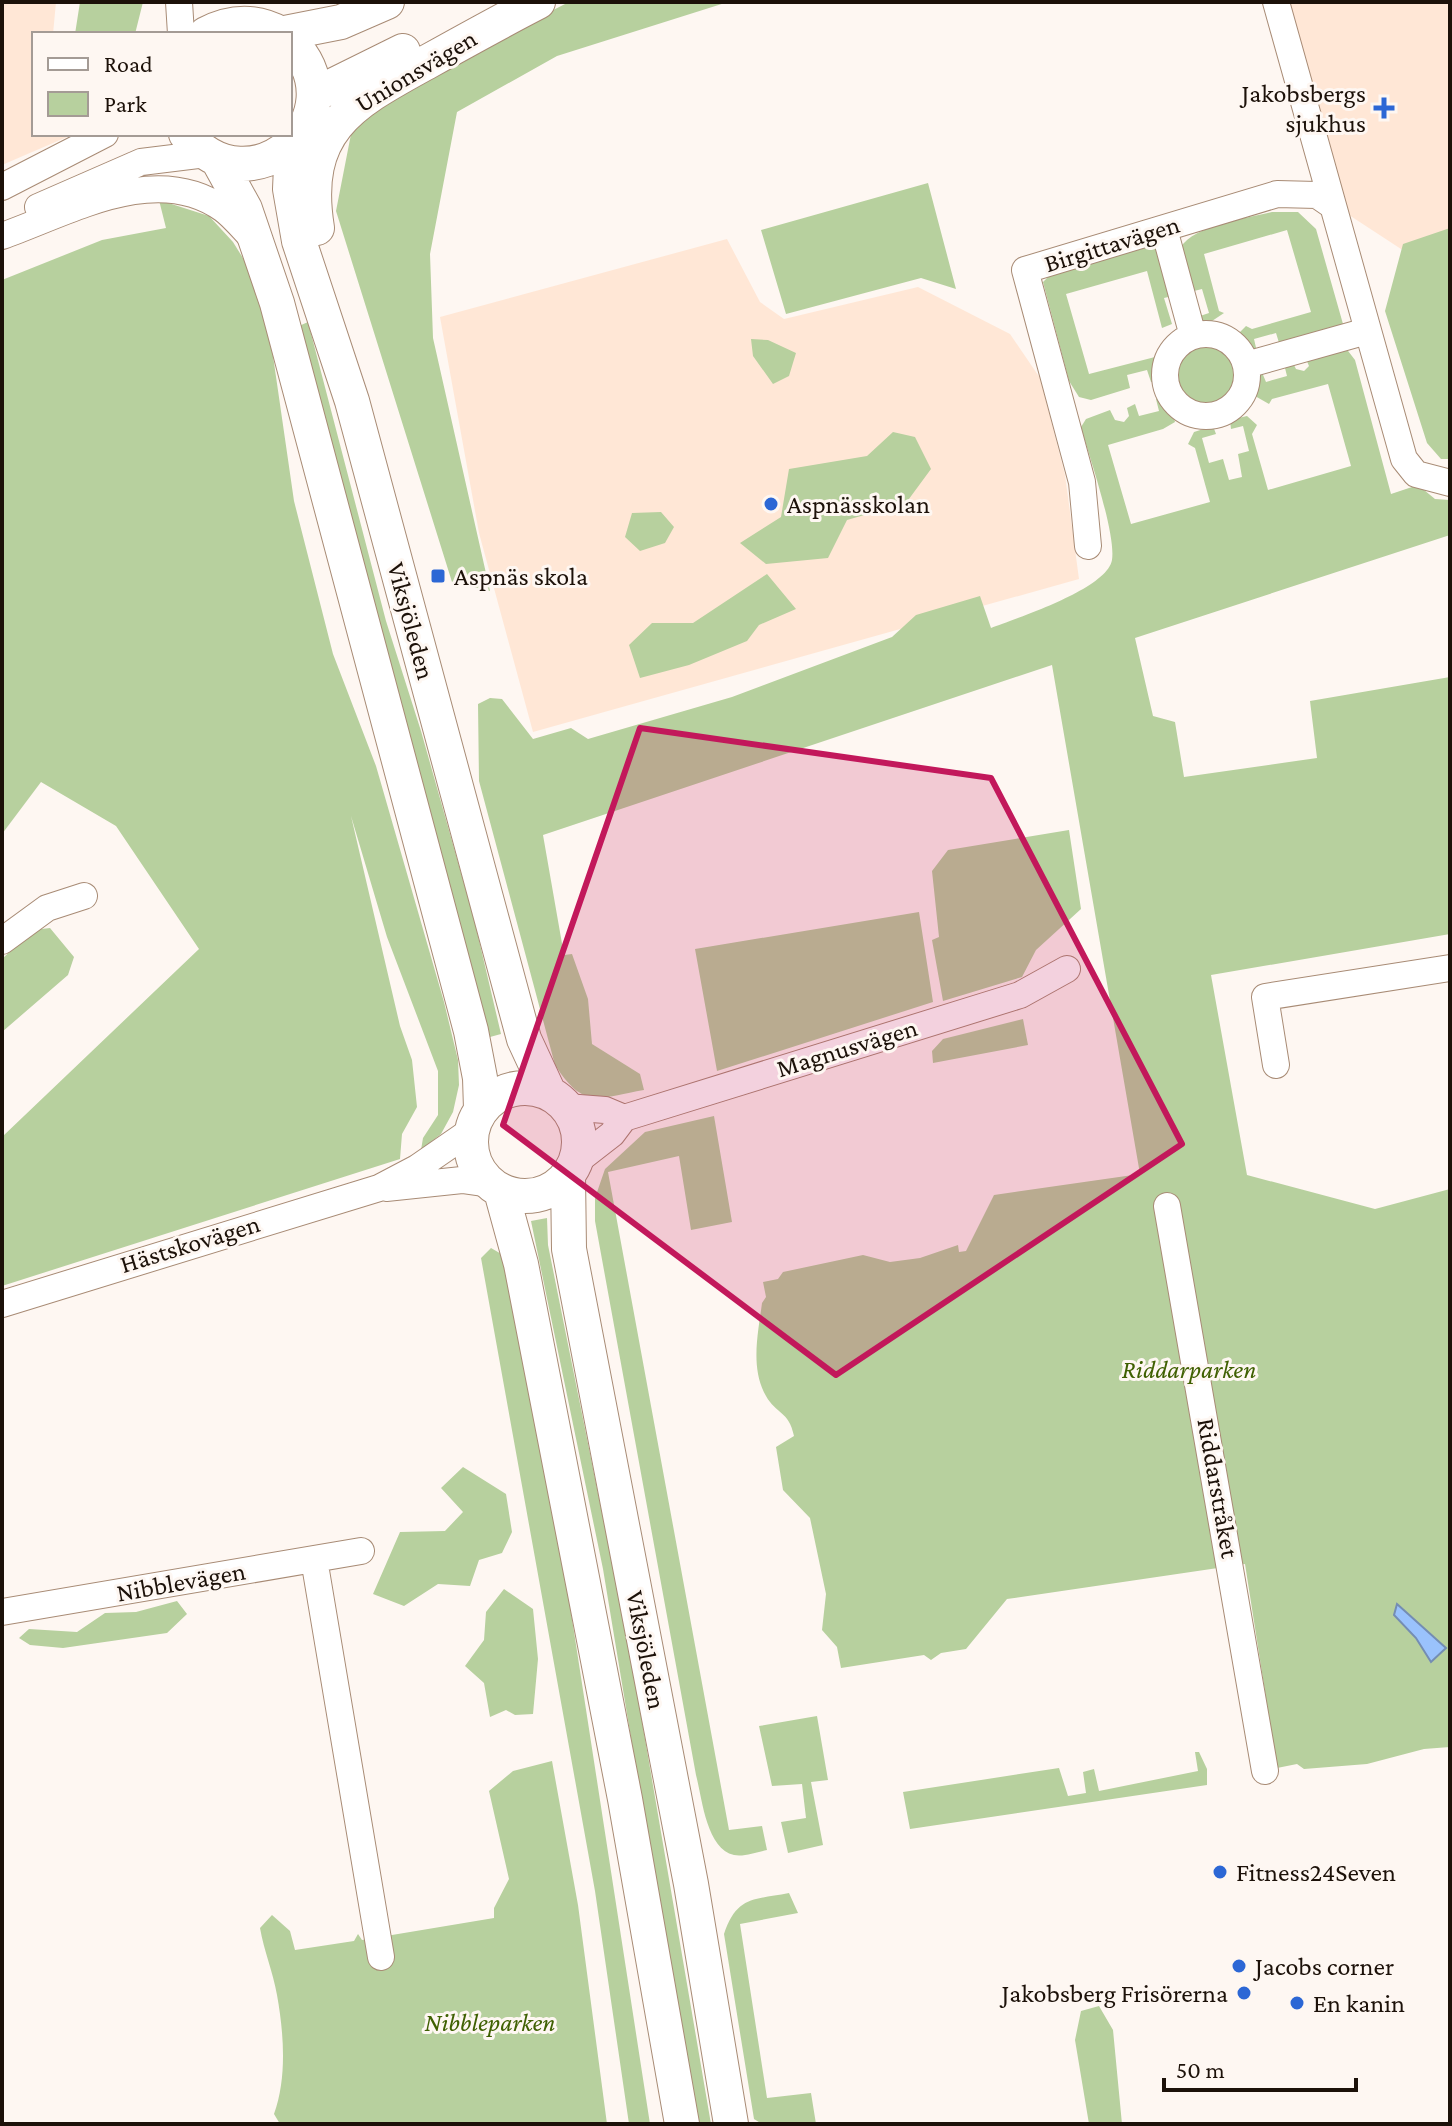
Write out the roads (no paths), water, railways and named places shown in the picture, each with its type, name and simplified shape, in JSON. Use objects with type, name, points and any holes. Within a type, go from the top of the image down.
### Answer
[{"type":"main road","points":[[212,32],[235,24],[272,27],[341,22],[387,2]]},
{"type":"main road","name":"Unionsvägen","points":[[314,95],[504,2]]},
{"type":"main road","name":"Unionsvägen","points":[[352,401],[314,210],[313,187],[326,140],[355,104],[538,2]]},
{"type":"main road","points":[[203,149],[237,164],[257,163],[292,145],[308,122],[314,95],[308,67],[292,49]]},
{"type":"main road","name":"Viksjöleden","points":[[292,145],[290,189],[299,241],[352,401],[524,1039],[558,1100]]},
{"type":"main road","name":"Viksjöleden","points":[[203,149],[245,209],[277,303],[471,1031],[480,1078],[476,1120]]},
{"type":"main road","points":[[520,1088],[558,1100],[577,1125],[579,1146],[572,1169],[544,1194],[515,1196],[495,1188],[477,1169],[471,1150],[476,1120],[505,1091],[520,1088]]},
{"type":"main road","name":"Viksjöleden","points":[[572,1169],[569,1249],[691,1884],[731,2124]]},
{"type":"main road","name":"Viksjöleden","points":[[495,1188],[521,1264],[625,1799],[682,2124]]},
{"type":"street","points":[[179,2],[181,32]]},
{"type":"street","points":[[1276,2],[1404,459],[1416,474],[1450,483]]},
{"type":"street","points":[[2,187],[101,136]]},
{"type":"street","points":[[2,224],[141,162],[203,149]]},
{"type":"street","name":"Viksjöleden","points":[[2,236],[118,194],[157,187],[189,192],[223,209],[257,243]]},
{"type":"street","name":"Birgittavägen","points":[[1088,546],[1082,482],[1025,270],[1277,194],[1317,195],[1333,206]]},
{"type":"street","points":[[1164,229],[1193,336]]},
{"type":"street","points":[[1246,365],[1367,331]]},
{"type":"street","points":[[1213,335],[1226,340],[1238,350],[1246,365],[1245,389],[1238,402],[1225,412],[1197,416],[1184,411],[1173,401],[1165,369],[1177,346],[1193,336],[1213,335]]},
{"type":"street","points":[[2,941],[47,908],[84,896]]},
{"type":"street","points":[[1276,1065],[1265,997],[1450,968]]},
{"type":"street","name":"Magnusvägen","points":[[572,1169],[612,1134],[624,1118],[1020,995],[1067,969]]},
{"type":"street","points":[[558,1100],[605,1110],[624,1118]]},
{"type":"street","name":"Hästskovägen","points":[[2,1304],[379,1188],[417,1168],[476,1120]]},
{"type":"street","name":"Hästskovägen","points":[[379,1188],[462,1180],[495,1188]]},
{"type":"street","name":"Riddarstråket","points":[[1167,1206],[1265,1771]]},
{"type":"street","name":"Nibblevägen","points":[[2,1612],[361,1551]]},
{"type":"street","points":[[314,1559],[381,1957]]},
{"type":"water","points":[[1397,1604],[1446,1648],[1431,1662],[1416,1638],[1394,1615]]},
{"type":"place","name":"Jakobsbergs sjukhus","points":[[1384,108]]},
{"type":"place","name":"Aspnässkolan","points":[[771,504]]},
{"type":"place","name":"Aspnäs skola","points":[[438,576]]},
{"type":"place","name":"Fitness24Seven","points":[[1220,1872]]},
{"type":"place","name":"Jacobs corner","points":[[1239,1966]]},
{"type":"place","name":"Jakobsberg Frisörerna","points":[[1244,1993]]},
{"type":"place","name":"En kanin","points":[[1297,2003]]},
{"type":"park label","name":"Riddarparken","points":[[1189,1369]]},
{"type":"park label","name":"Nibbleparken","points":[[490,2022]]}]
